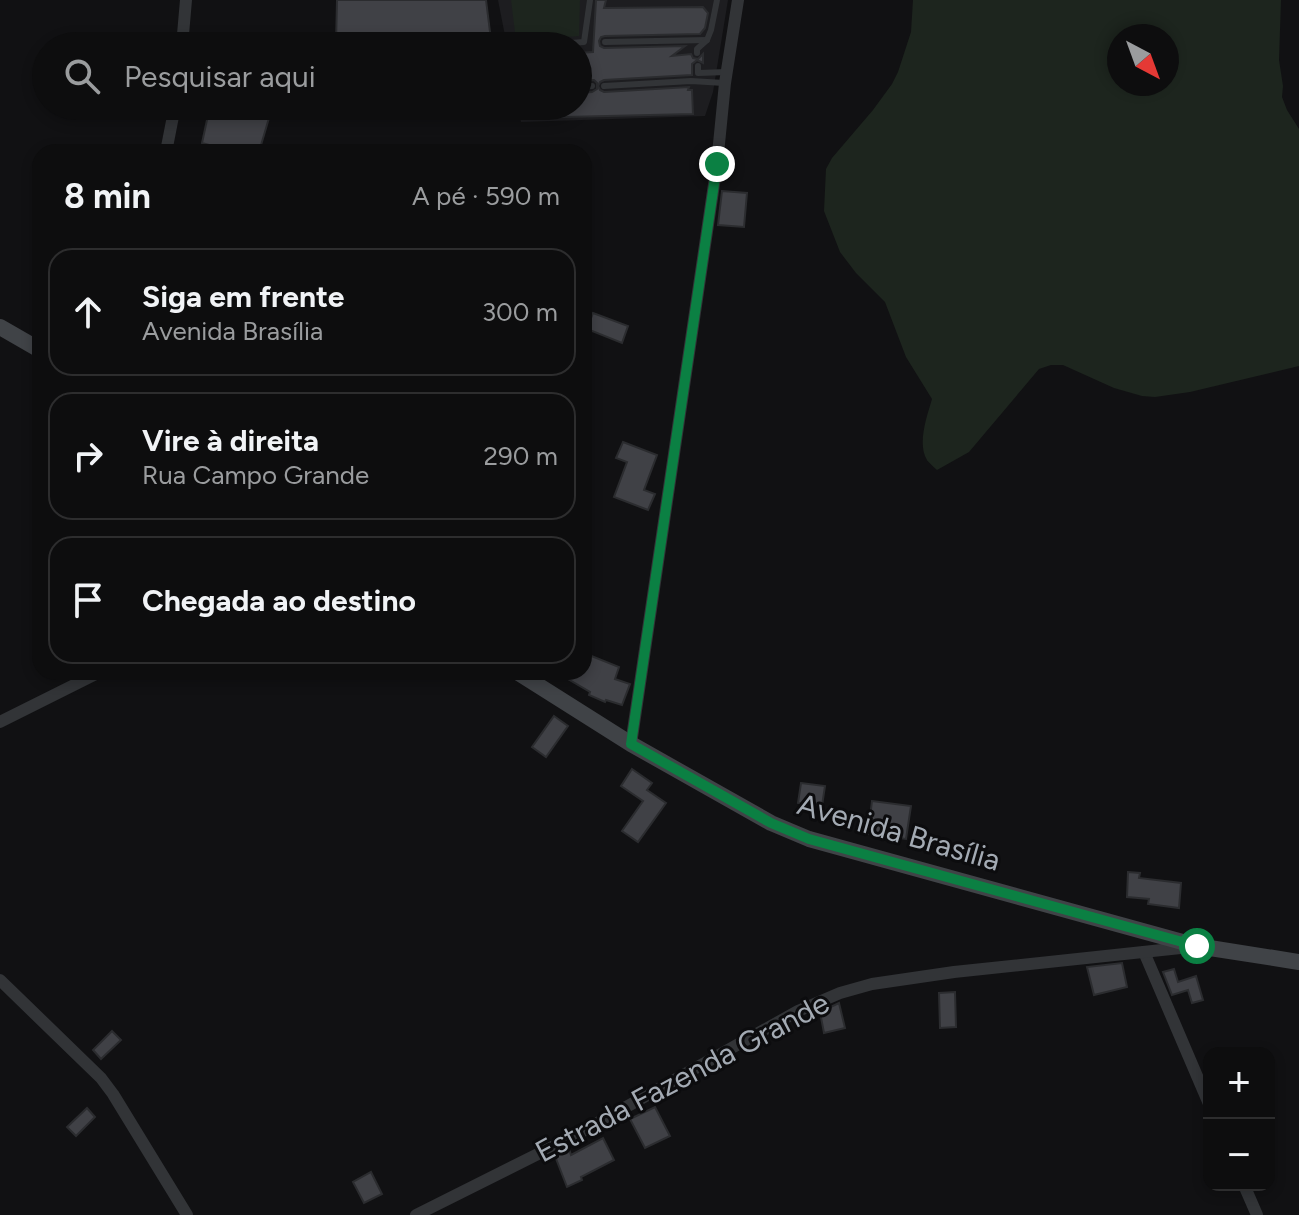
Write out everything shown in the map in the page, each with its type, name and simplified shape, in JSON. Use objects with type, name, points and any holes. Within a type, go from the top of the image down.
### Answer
[{"type":"main road","points":[[0,327],[32,345]]},
{"type":"main road","name":"Avenida Brasília","points":[[530,680],[631,744],[771,823],[809,839],[1197,946],[1299,962]]},
{"type":"street","points":[[183,32],[186,0]]},
{"type":"street","points":[[631,744],[717,164],[738,0]]},
{"type":"street","points":[[168,144],[172,120]]},
{"type":"street","points":[[0,722],[84,680]]},
{"type":"street","name":"Estrada Fazenda Grande","points":[[416,1215],[576,1135],[798,1011],[829,997],[872,984],[954,972],[1197,946]]},
{"type":"street","points":[[1144,952],[1203,1090]]},
{"type":"street","points":[[0,980],[94,1071],[113,1094],[187,1215]]},
{"type":"street","points":[[1247,1191],[1257,1215]]},
{"type":"lane","points":[[585,32],[590,0]]},
{"type":"lane","points":[[697,53],[711,30],[717,0]]},
{"type":"lane","points":[[605,42],[707,40]]},
{"type":"lane","points":[[698,66],[698,73],[726,78]]},
{"type":"lane","points":[[604,86],[726,78]]},
{"type":"shaded area","points":[[498,0],[728,0],[713,92],[705,116],[592,120],[592,32],[504,32]]},
{"type":"shaded area","points":[[511,0],[580,0],[579,32],[515,32]]},
{"type":"shaded area","points":[[913,0],[1281,0],[1279,60],[1282,97],[1299,129],[1299,366],[1190,392],[1155,397],[1114,388],[1063,365],[1051,365],[1039,369],[969,452],[937,470],[927,461],[923,446],[932,399],[906,357],[885,302],[840,252],[824,211],[826,169],[873,110],[898,72],[911,32]]},
{"type":"shaded area","points":[[521,120],[582,120],[521,122]]},
{"type":"building","points":[[337,0],[486,0],[490,32],[336,32]]},
{"type":"building","points":[[596,0],[606,0],[604,8],[703,7],[708,13],[705,28],[700,34],[605,36],[599,41],[604,48],[685,46],[672,56],[691,54],[698,59],[703,54],[703,63],[697,60],[692,64],[692,75],[604,80],[598,86],[604,92],[689,87],[688,90],[692,90],[693,114],[592,116],[592,92],[597,89],[597,83],[592,80]]},
{"type":"building","points":[[207,120],[268,120],[261,144],[202,143]]},
{"type":"building","points":[[722,191],[747,193],[744,227],[718,225]]},
{"type":"building","points":[[593,313],[628,326],[622,343],[592,331]]},
{"type":"building","points":[[623,442],[657,455],[644,490],[655,494],[648,510],[614,497],[627,462],[616,458]]},
{"type":"building","points":[[592,656],[619,667],[615,679],[630,684],[622,705],[605,702],[589,695],[590,692],[570,680],[592,680]]},
{"type":"building","points":[[554,716],[568,726],[546,757],[532,747]]},
{"type":"building","points":[[632,769],[652,783],[647,790],[666,803],[638,842],[622,831],[643,801],[621,786]]},
{"type":"building","points":[[801,783],[825,786],[822,806],[798,803]]},
{"type":"building","points":[[872,801],[911,806],[906,839],[868,834]]},
{"type":"building","points":[[1128,872],[1140,873],[1139,878],[1181,883],[1179,908],[1148,904],[1149,899],[1127,897]]},
{"type":"building","points":[[1122,963],[1127,987],[1094,995],[1087,967]]},
{"type":"building","points":[[1174,969],[1178,982],[1196,976],[1203,1000],[1192,1003],[1188,990],[1172,995],[1163,972]]},
{"type":"building","points":[[955,992],[956,1027],[940,1028],[939,993]]},
{"type":"building","points":[[839,1003],[845,1028],[824,1033],[820,1012]]},
{"type":"building","points":[[112,1031],[121,1040],[101,1059],[93,1050]]},
{"type":"building","points":[[655,1107],[670,1136],[645,1148],[630,1119]]},
{"type":"building","points":[[87,1108],[95,1117],[76,1136],[67,1127]]},
{"type":"building","points":[[603,1138],[614,1160],[567,1187],[555,1156],[569,1149],[571,1155]]},
{"type":"building","points":[[371,1172],[382,1194],[364,1203],[353,1182]]},
{"type":"route","points":[[717,164],[631,744],[771,823],[809,839],[1197,946]]}]
